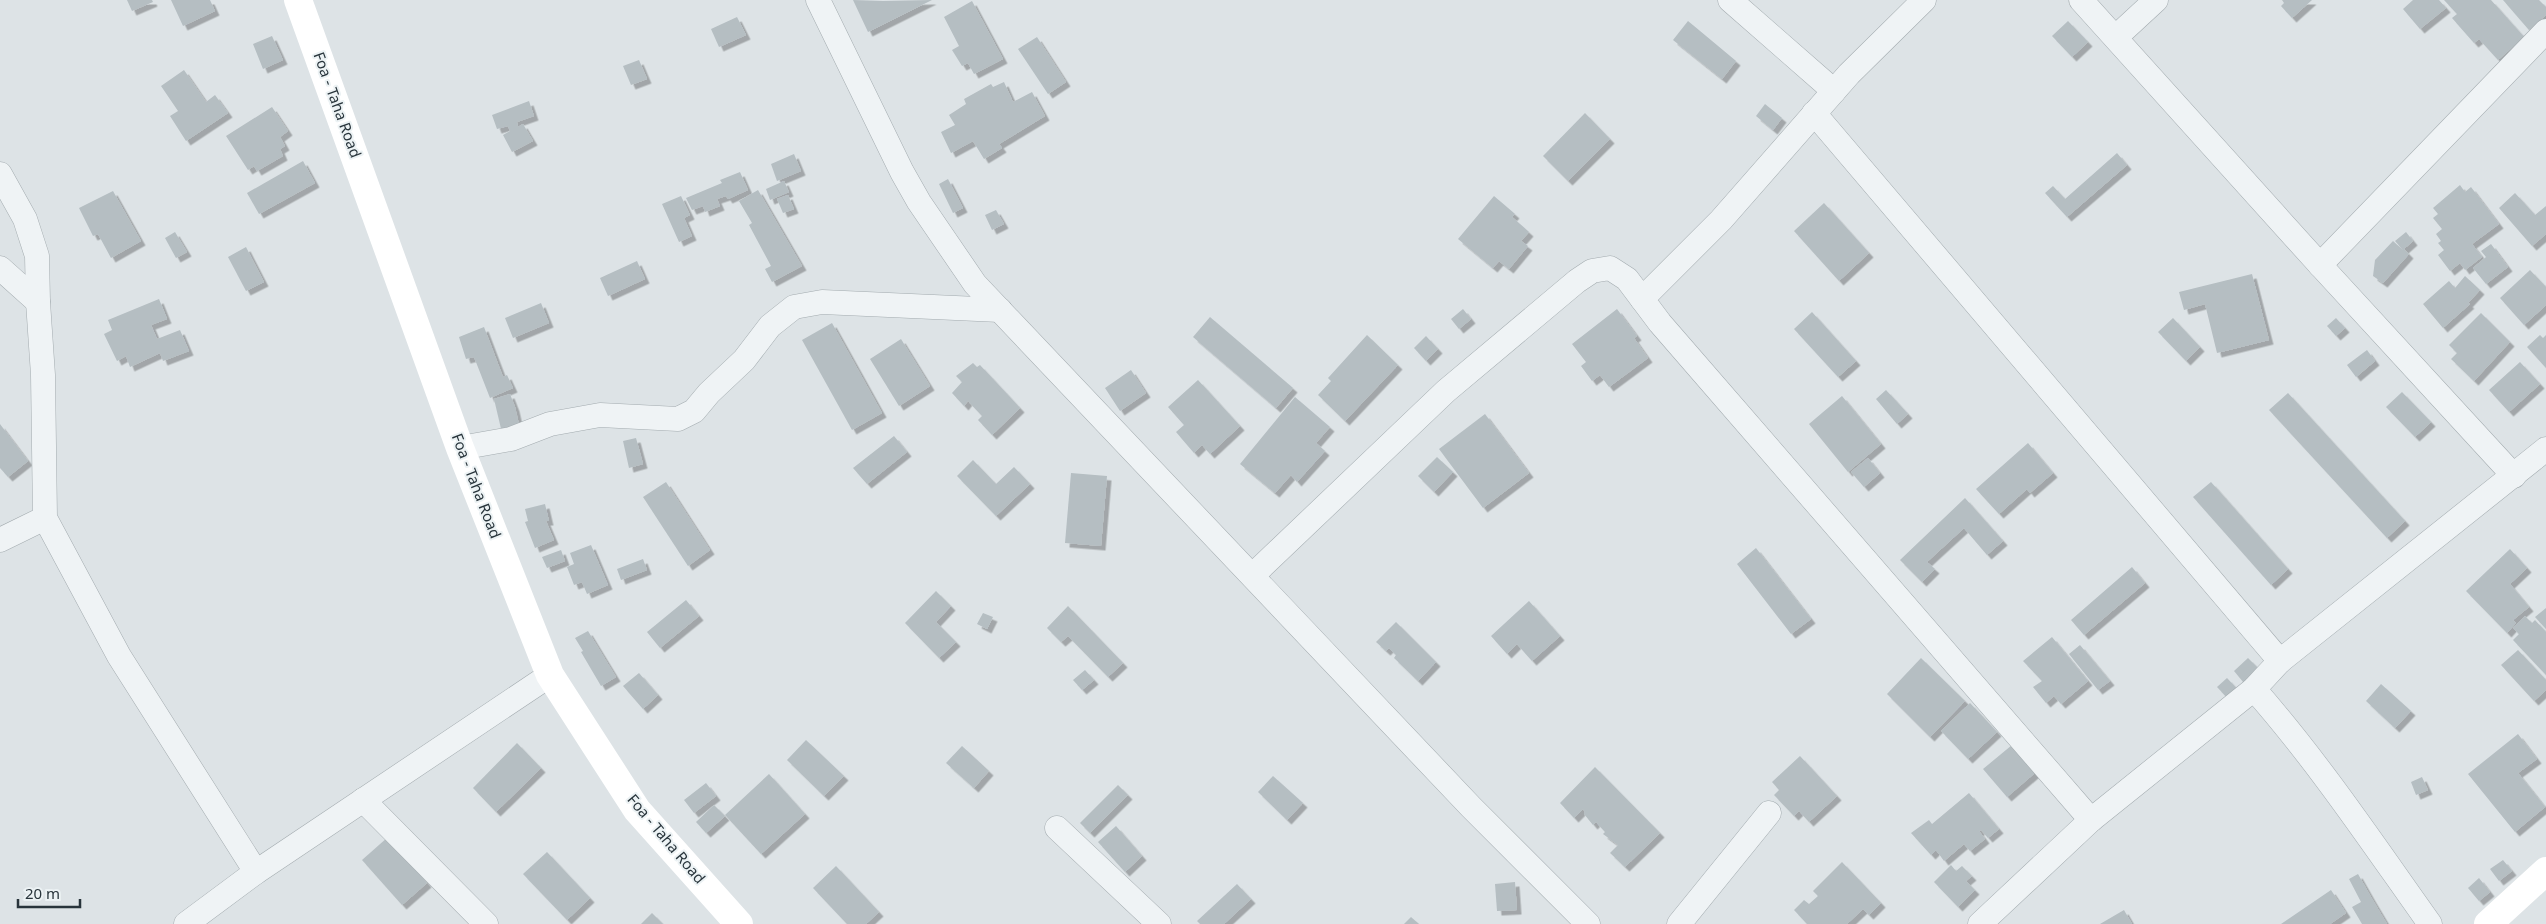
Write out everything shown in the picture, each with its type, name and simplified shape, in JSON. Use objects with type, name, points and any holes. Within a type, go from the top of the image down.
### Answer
[{"type":"street","name":"Foa - Taha Road","points":[[298,0],[460,448],[550,675],[637,810],[739,924]]},
{"type":"street","points":[[818,0],[919,202],[975,284],[1471,807],[1588,924]]},
{"type":"street","points":[[1730,0],[1834,91]]},
{"type":"street","points":[[1642,299],[1721,220],[1834,91],[1924,0]]},
{"type":"street","points":[[2081,0],[2320,266],[2514,476]]},
{"type":"street","points":[[2116,37],[2156,0]]},
{"type":"street","points":[[2320,266],[2546,31]]},
{"type":"street","points":[[1814,113],[2280,661]]},
{"type":"street","points":[[0,174],[25,219],[37,256],[43,375],[46,518],[119,656],[256,872]]},
{"type":"street","points":[[0,268],[38,302]]},
{"type":"street","points":[[1253,575],[1446,392],[1577,282],[1592,271],[1610,268],[1627,279],[1660,324],[2092,820]]},
{"type":"street","points":[[460,448],[511,439],[550,424],[600,415],[678,419],[694,411],[709,393],[744,360],[770,326],[794,307],[822,302],[1000,310]]},
{"type":"street","points":[[1980,924],[2092,820],[2254,690],[2280,661],[2546,449]]},
{"type":"street","points":[[0,540],[46,518]]},
{"type":"street","points":[[186,924],[256,872],[550,675]]},
{"type":"street","points":[[2254,690],[2285,724],[2327,779],[2430,924]]},
{"type":"street","points":[[363,800],[486,924]]},
{"type":"street","points":[[1679,924],[1770,814]]},
{"type":"street","points":[[1057,828],[1160,924]]},
{"type":"street","points":[[2488,924],[2546,871]]},
{"type":"building","points":[[127,0],[152,0],[153,2],[132,11]]},
{"type":"building","points":[[171,0],[210,0],[215,11],[183,26]]},
{"type":"building","points":[[853,0],[883,1],[932,0],[868,32]]},
{"type":"building","points":[[2282,0],[2312,0],[2292,18],[2281,6],[2284,3]]},
{"type":"building","points":[[2413,0],[2439,0],[2446,8],[2420,29],[2403,9]]},
{"type":"building","points":[[2444,0],[2491,0],[2524,37],[2498,60],[2479,39],[2474,43],[2452,18],[2457,14]]},
{"type":"building","points":[[2503,0],[2539,0],[2546,7],[2546,15],[2529,30]]},
{"type":"building","points":[[972,1],[1003,59],[974,74],[968,63],[962,66],[952,50],[959,46],[944,17]]},
{"type":"building","points":[[737,17],[746,35],[719,47],[711,29]]},
{"type":"building","points":[[1688,21],[1736,61],[1722,79],[1673,40]]},
{"type":"building","points":[[2068,21],[2088,42],[2072,57],[2052,36]]},
{"type":"building","points":[[272,36],[283,60],[263,69],[253,44]]},
{"type":"building","points":[[1037,37],[1066,82],[1048,94],[1018,49]]},
{"type":"building","points":[[639,60],[647,79],[631,85],[623,66]]},
{"type":"building","points":[[184,70],[206,102],[215,95],[228,113],[186,141],[170,116],[178,111],[161,86]]},
{"type":"building","points":[[1004,82],[1013,102],[1032,92],[1045,116],[999,144],[1002,148],[984,159],[973,141],[951,153],[941,132],[955,125],[949,115],[966,104],[964,99],[991,84],[993,87]]},
{"type":"building","points":[[529,101],[534,116],[517,122],[518,127],[523,124],[533,141],[512,152],[503,135],[510,131],[508,126],[497,129],[492,115]]},
{"type":"building","points":[[1765,104],[1782,118],[1773,130],[1756,116]]},
{"type":"building","points":[[272,107],[288,131],[280,137],[285,146],[280,149],[283,156],[257,171],[254,166],[248,170],[226,136]]},
{"type":"building","points":[[1585,113],[1610,139],[1568,181],[1543,156]]},
{"type":"building","points":[[2117,153],[2127,165],[2067,217],[2045,193],[2053,186],[2065,199]]},
{"type":"building","points":[[794,154],[801,171],[777,181],[771,164]]},
{"type":"building","points":[[303,161],[315,183],[259,214],[247,193]]},
{"type":"building","points":[[740,172],[748,190],[728,199],[726,196],[717,199],[720,206],[705,212],[703,206],[692,210],[686,198],[722,183],[720,180]]},
{"type":"building","points":[[948,179],[963,208],[953,213],[939,184]]},
{"type":"building","points":[[784,181],[789,192],[770,200],[766,189]]},
{"type":"building","points":[[2460,185],[2465,192],[2471,187],[2499,224],[2472,244],[2482,257],[2465,270],[2460,263],[2450,271],[2438,255],[2444,250],[2438,243],[2441,241],[2436,234],[2442,229],[2433,218],[2438,214],[2433,208]]},
{"type":"building","points":[[758,190],[802,266],[772,282],[765,269],[771,266],[749,225],[752,223],[739,201]]},
{"type":"building","points":[[113,191],[141,241],[111,258],[98,234],[93,236],[79,208]]},
{"type":"building","points":[[2515,193],[2535,215],[2546,206],[2546,234],[2532,246],[2499,208]]},
{"type":"building","points":[[788,195],[794,209],[783,213],[777,199]]},
{"type":"building","points":[[681,196],[690,215],[684,218],[692,236],[679,242],[662,204]]},
{"type":"building","points":[[1494,196],[1515,214],[1512,217],[1529,232],[1521,241],[1528,246],[1509,269],[1499,261],[1493,268],[1458,239]]},
{"type":"building","points":[[1824,203],[1869,253],[1839,281],[1794,231]]},
{"type":"building","points":[[996,210],[1004,224],[992,230],[985,215]]},
{"type":"building","points":[[175,232],[187,252],[176,258],[165,238]]},
{"type":"building","points":[[2406,232],[2413,241],[2404,249],[2409,254],[2383,283],[2373,276],[2375,260],[2393,241],[2403,250],[2395,241]]},
{"type":"building","points":[[2491,244],[2508,267],[2486,284],[2473,268],[2486,257],[2481,251]]},
{"type":"building","points":[[246,247],[264,282],[246,291],[228,257]]},
{"type":"building","points":[[637,261],[645,279],[608,296],[600,278]]},
{"type":"building","points":[[2530,270],[2546,287],[2546,305],[2524,325],[2500,298]]},
{"type":"building","points":[[2252,274],[2269,340],[2217,353],[2205,304],[2184,310],[2179,292]]},
{"type":"building","points":[[2465,276],[2480,290],[2468,303],[2470,304],[2443,328],[2423,304],[2449,281],[2455,288]]},
{"type":"building","points":[[159,299],[167,319],[151,325],[157,339],[180,330],[189,351],[163,361],[160,353],[130,367],[126,356],[117,361],[104,334],[112,330],[108,320]]},
{"type":"building","points":[[541,303],[549,323],[513,338],[505,318]]},
{"type":"building","points":[[1463,309],[1471,319],[1459,329],[1451,319]]},
{"type":"building","points":[[1617,309],[1637,336],[1634,338],[1648,358],[1609,387],[1600,375],[1592,381],[1581,366],[1586,362],[1572,344]]},
{"type":"building","points":[[1812,312],[1856,361],[1838,377],[1794,329]]},
{"type":"building","points":[[2481,313],[2510,342],[2474,381],[2451,359],[2457,353],[2449,345]]},
{"type":"building","points":[[1210,317],[1293,388],[1276,408],[1193,337]]},
{"type":"building","points":[[2173,318],[2200,347],[2186,361],[2158,332]]},
{"type":"building","points":[[2336,318],[2345,328],[2336,336],[2327,326]]},
{"type":"building","points":[[832,323],[882,413],[852,430],[802,340]]},
{"type":"building","points":[[484,327],[503,377],[507,375],[513,388],[490,398],[474,357],[466,359],[459,337]]},
{"type":"building","points":[[1367,335],[1398,365],[1345,421],[1318,395],[1331,381],[1328,378]]},
{"type":"building","points":[[2540,335],[2543,338],[2546,335],[2546,368],[2527,347]]},
{"type":"building","points":[[1426,336],[1438,349],[1426,361],[1414,348]]},
{"type":"building","points":[[901,339],[930,386],[899,406],[870,359]]},
{"type":"building","points":[[2367,350],[2375,361],[2356,377],[2347,365]]},
{"type":"building","points":[[2520,362],[2540,384],[2509,412],[2489,390]]},
{"type":"building","points":[[973,363],[977,367],[980,365],[1020,408],[992,435],[978,420],[982,416],[968,401],[964,406],[952,393],[962,382],[956,376]]},
{"type":"building","points":[[1131,370],[1146,393],[1120,411],[1105,388]]},
{"type":"building","points":[[1198,380],[1240,426],[1210,454],[1202,445],[1194,453],[1176,432],[1184,425],[1168,407]]},
{"type":"building","points":[[1886,390],[1908,414],[1897,424],[1876,399]]},
{"type":"building","points":[[2402,392],[2431,422],[2415,437],[2386,407]]},
{"type":"building","points":[[2288,393],[2405,521],[2387,538],[2269,410]]},
{"type":"building","points":[[510,394],[520,429],[502,433],[494,399]]},
{"type":"building","points":[[1842,396],[1881,444],[1848,472],[1809,424]]},
{"type":"building","points":[[1295,397],[1330,427],[1316,443],[1325,451],[1297,482],[1291,475],[1275,493],[1240,464]]},
{"type":"building","points":[[1485,414],[1529,473],[1483,508],[1439,449]]},
{"type":"building","points":[[0,424],[28,461],[8,477],[0,468]]},
{"type":"building","points":[[894,436],[907,452],[867,484],[853,468]]},
{"type":"building","points":[[636,438],[643,464],[629,468],[623,441]]},
{"type":"building","points":[[2028,443],[2053,473],[2030,493],[2027,489],[1999,514],[1976,489]]},
{"type":"building","points":[[1437,457],[1453,472],[1434,492],[1418,476]]},
{"type":"building","points":[[1868,458],[1880,473],[1864,487],[1851,472]]},
{"type":"building","points":[[973,460],[996,484],[1014,467],[1030,484],[996,516],[957,476]]},
{"type":"building","points":[[1071,473],[1107,476],[1101,546],[1065,543]]},
{"type":"building","points":[[666,482],[710,550],[688,566],[643,497]]},
{"type":"building","points":[[2211,482],[2288,569],[2271,585],[2193,497]]},
{"type":"building","points":[[1965,498],[2003,541],[1987,555],[1964,528],[1927,562],[1935,569],[1922,582],[1900,560]]},
{"type":"building","points":[[545,504],[549,521],[546,521],[554,540],[535,548],[525,522],[528,521],[525,509]]},
{"type":"building","points":[[591,545],[608,585],[587,594],[582,582],[574,585],[567,567],[574,564],[570,553]]},
{"type":"building","points":[[1756,548],[1811,619],[1791,634],[1737,564]]},
{"type":"building","points":[[2510,549],[2527,568],[2510,584],[2529,607],[2513,620],[2516,623],[2507,633],[2466,591]]},
{"type":"building","points":[[561,550],[565,561],[547,568],[542,557]]},
{"type":"building","points":[[643,559],[647,570],[621,580],[617,569]]},
{"type":"building","points":[[2132,567],[2145,583],[2084,635],[2071,620]]},
{"type":"building","points":[[936,591],[951,606],[936,622],[956,642],[939,658],[905,623]]},
{"type":"building","points":[[686,600],[699,616],[660,648],[647,632]]},
{"type":"building","points":[[1529,601],[1560,636],[1532,661],[1517,644],[1507,654],[1491,636]]},
{"type":"building","points":[[1068,606],[1123,663],[1108,677],[1068,636],[1061,642],[1047,628]]},
{"type":"building","points":[[2546,608],[2546,629],[2535,617]]},
{"type":"building","points":[[983,613],[993,617],[987,629],[977,624]]},
{"type":"building","points":[[2525,616],[2532,623],[2535,620],[2546,632],[2546,675],[2513,640],[2519,634],[2513,628]]},
{"type":"building","points":[[1396,622],[1436,662],[1418,681],[1394,658],[1396,655],[1389,648],[1386,651],[1376,642]]},
{"type":"building","points":[[588,631],[616,677],[601,686],[575,638]]},
{"type":"building","points":[[2052,637],[2088,681],[2061,704],[2054,696],[2046,703],[2033,687],[2042,681],[2023,661]]},
{"type":"building","points":[[2080,645],[2110,681],[2098,690],[2069,654]]},
{"type":"building","points":[[2518,650],[2546,680],[2546,690],[2534,701],[2501,665]]},
{"type":"building","points":[[1921,658],[1965,701],[1930,737],[1887,694]]},
{"type":"building","points":[[2248,658],[2259,669],[2244,683],[2234,671]]},
{"type":"building","points":[[1085,670],[1094,680],[1082,690],[1073,680]]},
{"type":"building","points":[[639,673],[658,695],[643,709],[623,686]]},
{"type":"building","points":[[2227,678],[2241,693],[2231,702],[2217,687]]},
{"type":"building","points":[[2381,684],[2411,711],[2395,728],[2366,701]]},
{"type":"building","points":[[1970,703],[1997,732],[1968,759],[1941,731]]},
{"type":"building","points":[[2518,734],[2537,759],[2518,773],[2545,807],[2515,832],[2468,774]]},
{"type":"building","points":[[806,740],[844,776],[824,796],[787,760]]},
{"type":"building","points":[[517,743],[541,768],[496,812],[473,788]]},
{"type":"building","points":[[2012,745],[2035,773],[2007,797],[1983,769]]},
{"type":"building","points":[[962,746],[989,771],[974,788],[946,763]]},
{"type":"building","points":[[1800,756],[1837,796],[1809,822],[1799,811],[1794,816],[1774,795],[1779,790],[1772,782]]},
{"type":"building","points":[[1595,767],[1660,833],[1625,867],[1610,853],[1618,845],[1603,834],[1605,832],[1596,822],[1593,825],[1584,814],[1583,809],[1574,818],[1560,803]]},
{"type":"building","points":[[769,774],[805,814],[761,854],[725,815]]},
{"type":"building","points":[[1273,776],[1303,803],[1287,820],[1258,792]]},
{"type":"building","points":[[2422,777],[2428,790],[2416,795],[2411,782]]},
{"type":"building","points":[[706,783],[716,796],[694,813],[684,800]]},
{"type":"building","points":[[1118,785],[1128,795],[1090,833],[1080,823]]},
{"type":"building","points":[[1969,793],[1999,829],[1988,838],[1981,830],[1979,831],[1985,839],[1970,851],[1964,844],[1944,861],[1936,850],[1931,855],[1911,833],[1929,820],[1932,824]]},
{"type":"building","points":[[714,805],[725,816],[706,833],[696,822]]},
{"type":"building","points":[[1116,826],[1142,856],[1125,872],[1098,842]]},
{"type":"building","points":[[388,837],[427,883],[402,905],[362,860]]},
{"type":"building","points":[[547,852],[590,898],[567,920],[523,874]]},
{"type":"building","points":[[2503,860],[2512,871],[2499,881],[2490,869]]},
{"type":"building","points":[[1842,862],[1881,903],[1869,915],[1863,909],[1847,924],[1807,924],[1794,910],[1804,900],[1809,904],[1818,896],[1813,891]]},
{"type":"building","points":[[1951,865],[1956,871],[1962,866],[1972,876],[1966,881],[1975,890],[1958,907],[1934,882]]},
{"type":"building","points":[[836,866],[879,912],[866,924],[847,924],[813,888]]},
{"type":"building","points":[[2358,874],[2387,924],[2362,924],[2352,907],[2361,902],[2349,879]]},
{"type":"building","points":[[2479,878],[2490,892],[2479,901],[2468,888]]},
{"type":"building","points":[[1515,882],[1517,910],[1497,911],[1495,884]]},
{"type":"building","points":[[1237,884],[1251,899],[1224,924],[1200,924],[1197,921]]},
{"type":"building","points":[[2331,890],[2346,913],[2330,924],[2281,924]]},
{"type":"building","points":[[2124,910],[2132,924],[2100,924]]},
{"type":"building","points":[[652,913],[663,924],[641,924]]},
{"type":"building","points":[[1411,917],[1419,924],[1404,924]]}]
